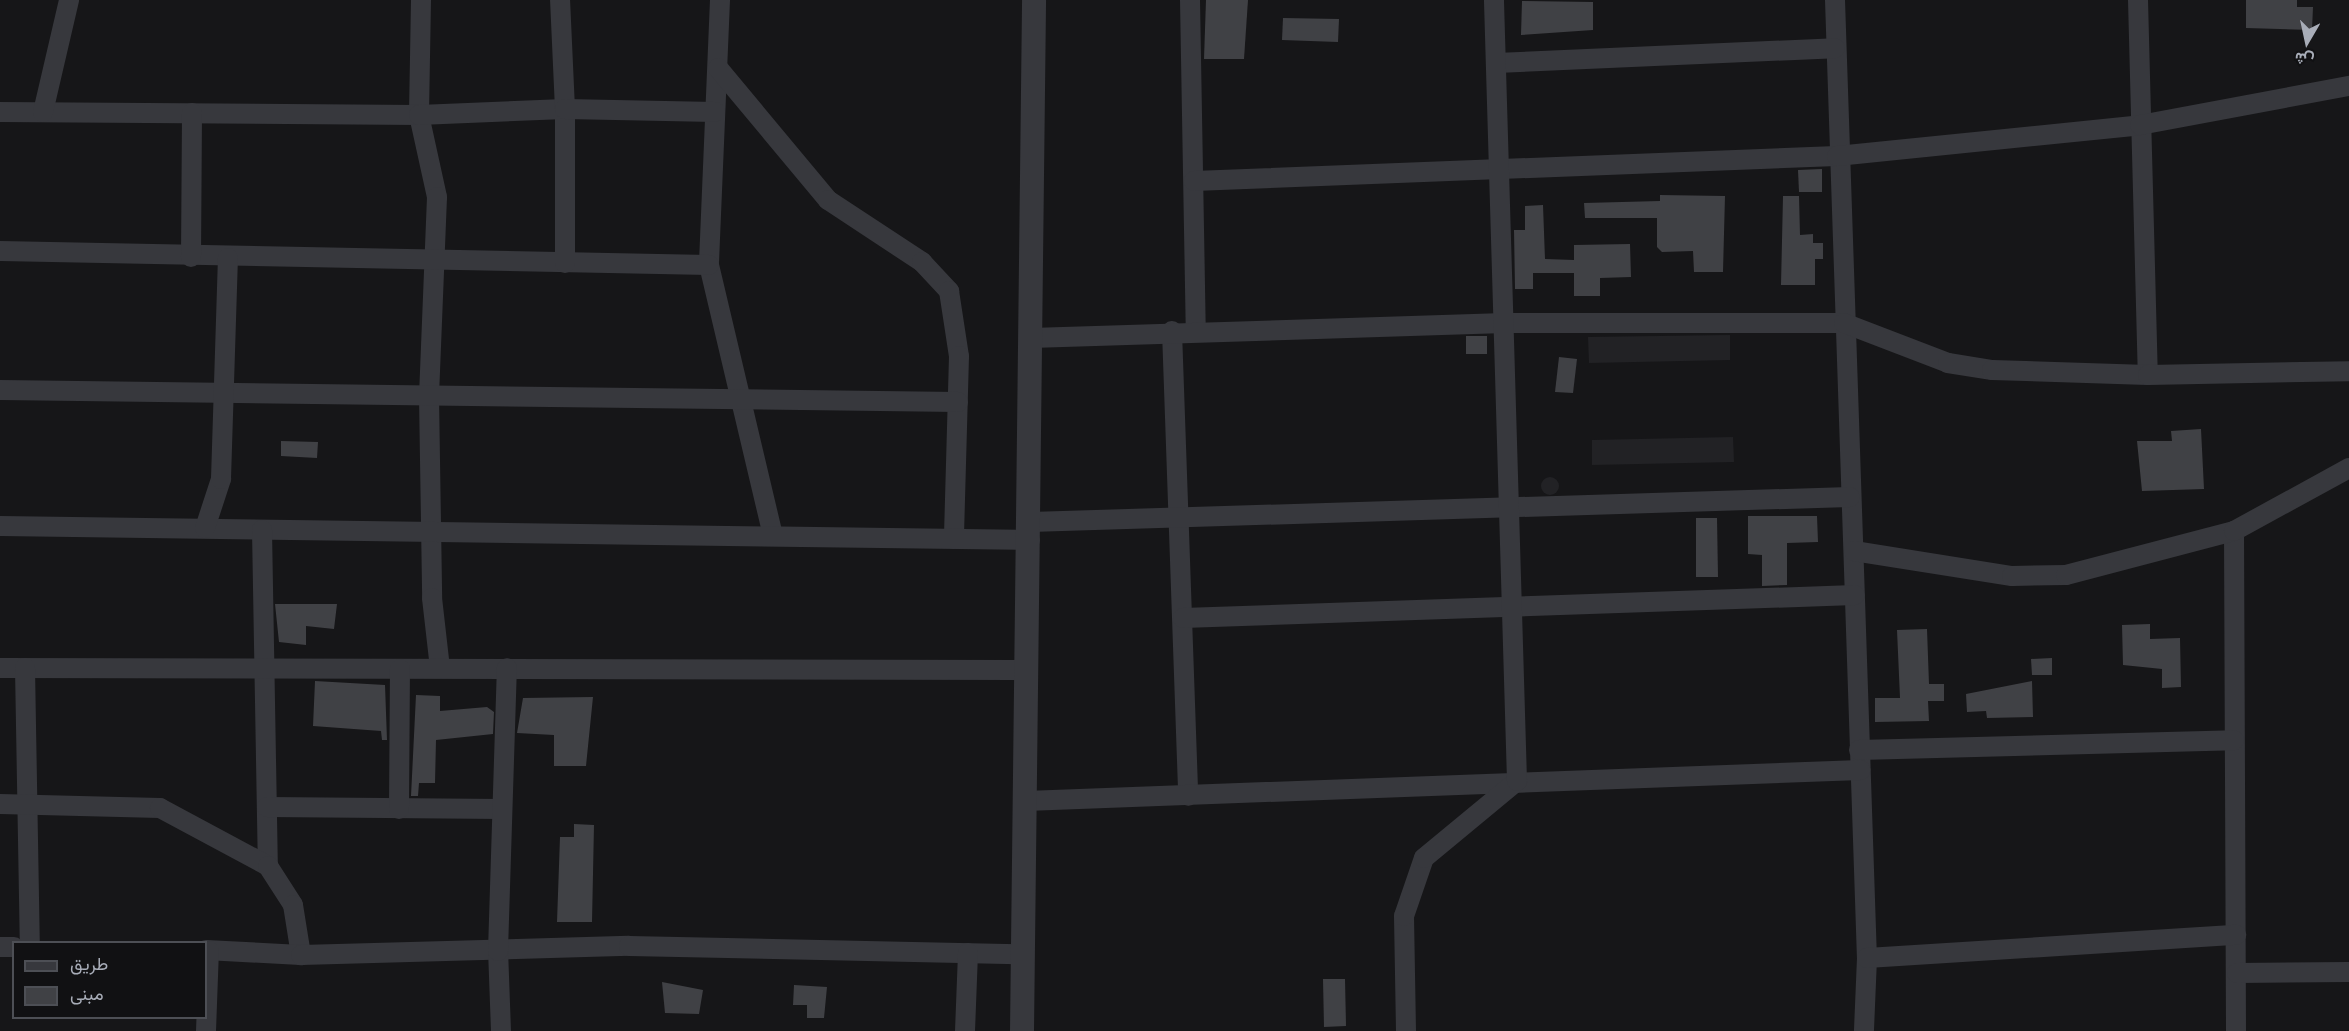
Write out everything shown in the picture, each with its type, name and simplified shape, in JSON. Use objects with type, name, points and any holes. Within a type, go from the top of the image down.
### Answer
[{"type":"street","points":[[43,112],[69,0]]},
{"type":"street","points":[[421,0],[419,115],[436,197],[436,261],[429,396],[430,531],[440,668]]},
{"type":"street","points":[[560,0],[565,109],[565,263]]},
{"type":"street","points":[[720,0],[709,265],[744,401],[773,536]]},
{"type":"street","points":[[1022,1031],[1030,531],[1034,0]]},
{"type":"street","points":[[1190,0],[1196,330]]},
{"type":"street","points":[[1494,0],[1505,323],[1507,507],[1517,781]]},
{"type":"street","points":[[1835,0],[1837,156],[1854,551],[1858,750],[1867,958],[1864,1031]]},
{"type":"street","points":[[2138,0],[2148,375]]},
{"type":"street","points":[[1496,63],[1835,48]]},
{"type":"street","points":[[718,68],[828,200],[939,275],[954,309],[958,402],[954,538]]},
{"type":"street","points":[[1194,181],[1837,156],[2140,125],[2349,86]]},
{"type":"street","points":[[0,112],[419,115],[565,109],[715,112]]},
{"type":"street","points":[[191,257],[192,113]]},
{"type":"street","points":[[0,251],[228,258],[709,265]]},
{"type":"street","points":[[205,528],[221,479],[227,393],[228,258]]},
{"type":"street","points":[[1031,338],[1196,330],[1505,323],[1844,323],[1971,367],[2148,375],[2349,371]]},
{"type":"street","points":[[1172,331],[1188,796]]},
{"type":"street","points":[[0,390],[958,402]]},
{"type":"street","points":[[1854,551],[2012,576],[2066,575],[2234,531],[2349,468]]},
{"type":"street","points":[[0,526],[954,538],[1179,519],[1850,498]]},
{"type":"street","points":[[262,530],[268,866]]},
{"type":"street","points":[[2234,531],[2236,1031]]},
{"type":"street","points":[[1183,618],[1510,603],[1855,595]]},
{"type":"street","points":[[0,668],[1027,670]]},
{"type":"street","points":[[25,668],[30,941]]},
{"type":"street","points":[[399,809],[400,669]]},
{"type":"street","points":[[501,1031],[498,951],[507,669]]},
{"type":"street","points":[[1858,750],[2234,740]]},
{"type":"street","points":[[1026,801],[1860,770]]},
{"type":"street","points":[[1406,1031],[1404,916],[1424,858],[1517,781]]},
{"type":"street","points":[[0,804],[160,808],[268,866],[293,905],[301,955]]},
{"type":"street","points":[[267,807],[502,808]]},
{"type":"street","points":[[1867,958],[2236,935]]},
{"type":"street","points":[[207,950],[301,955],[629,946],[1023,954]]},
{"type":"street","points":[[965,1031],[968,953]]},
{"type":"street","points":[[2237,973],[2349,972]]},
{"type":"shaded area","points":[[1730,335],[1730,360],[1589,363],[1588,337]]},
{"type":"shaded area","points":[[1733,437],[1734,462],[1592,465],[1592,440]]},
{"type":"shaded area","points":[[1550,477],[1556,480],[1559,486],[1556,492],[1550,495],[1544,492],[1541,486],[1544,480]]},
{"type":"building","points":[[1206,0],[1248,0],[1244,59],[1204,59]]},
{"type":"building","points":[[2246,0],[2297,0],[2297,7],[2313,7],[2312,30],[2246,28]]},
{"type":"building","points":[[1522,1],[1593,2],[1593,30],[1521,35]]},
{"type":"building","points":[[1283,18],[1339,19],[1338,42],[1282,40]]},
{"type":"building","points":[[1822,169],[1822,192],[1799,192],[1798,170]]},
{"type":"building","points":[[1660,195],[1725,196],[1723,272],[1694,272],[1693,251],[1662,252],[1657,247],[1657,218],[1585,218],[1584,203],[1660,201]]},
{"type":"building","points":[[1783,196],[1799,196],[1800,235],[1813,234],[1813,243],[1823,243],[1823,259],[1815,259],[1815,285],[1781,285]]},
{"type":"building","points":[[1543,205],[1545,259],[1574,260],[1574,245],[1630,244],[1631,277],[1600,278],[1600,296],[1574,296],[1574,273],[1533,273],[1533,289],[1515,289],[1514,230],[1525,230],[1525,206]]},
{"type":"building","points":[[1466,336],[1487,336],[1487,354],[1466,354]]},
{"type":"building","points":[[1559,357],[1577,359],[1573,393],[1555,392]]},
{"type":"building","points":[[2201,429],[2204,489],[2142,491],[2137,441],[2172,441],[2171,431]]},
{"type":"building","points":[[281,441],[318,442],[317,458],[281,456]]},
{"type":"building","points":[[1748,516],[1817,516],[1818,542],[1787,543],[1787,585],[1762,586],[1762,555],[1748,554]]},
{"type":"building","points":[[1696,518],[1717,518],[1718,577],[1696,577]]},
{"type":"building","points":[[275,604],[337,604],[334,629],[306,626],[306,645],[279,642]]},
{"type":"building","points":[[2150,624],[2150,639],[2180,638],[2181,687],[2162,688],[2162,669],[2123,665],[2122,625]]},
{"type":"building","points":[[1927,629],[1929,684],[1944,684],[1944,701],[1928,701],[1929,721],[1875,722],[1875,698],[1900,698],[1897,630]]},
{"type":"building","points":[[2052,658],[2052,675],[2032,675],[2031,659]]},
{"type":"building","points":[[315,681],[385,685],[387,740],[382,740],[381,731],[313,726]]},
{"type":"building","points":[[2032,681],[2033,717],[1987,718],[1986,711],[1967,712],[1966,694]]},
{"type":"building","points":[[416,695],[440,696],[440,711],[487,707],[494,712],[493,734],[436,740],[435,783],[419,783],[418,796],[411,796]]},
{"type":"building","points":[[593,697],[586,766],[554,766],[554,735],[517,733],[523,698]]},
{"type":"building","points":[[574,824],[594,825],[592,922],[557,922],[560,837],[574,837]]},
{"type":"building","points":[[1323,979],[1345,979],[1346,1026],[1324,1027]]},
{"type":"building","points":[[662,982],[703,990],[699,1014],[665,1013]]},
{"type":"building","points":[[794,985],[827,987],[824,1018],[807,1018],[807,1005],[793,1005]]}]
